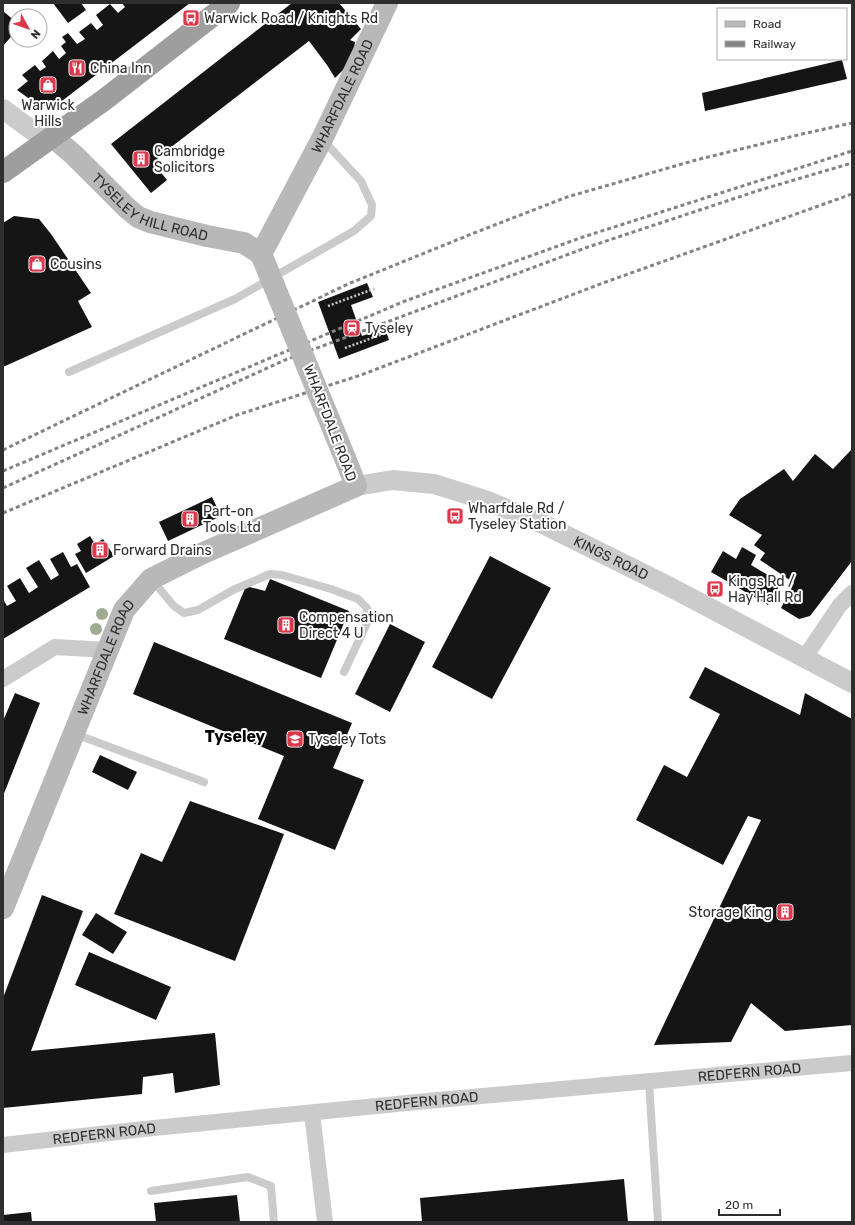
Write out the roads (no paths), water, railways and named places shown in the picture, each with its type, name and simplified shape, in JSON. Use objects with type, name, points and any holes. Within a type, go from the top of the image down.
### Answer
[{"type":"highway","points":[[3,172],[104,100],[229,3]]},
{"type":"main road","name":"WHARFDALE ROAD","points":[[3,908],[124,610],[151,580],[201,554],[356,486],[261,254],[322,139],[387,3]]},
{"type":"main road","name":"TYSELEY HILL ROAD","points":[[53,137],[74,155],[138,217],[150,222],[244,244],[261,254]]},
{"type":"street","points":[[3,109],[37,134],[53,137]]},
{"type":"street","name":"KINGS ROAD","points":[[356,486],[393,480],[434,484],[485,500],[542,523],[672,588],[852,682]]},
{"type":"street","points":[[805,657],[840,605],[852,593]]},
{"type":"street","points":[[3,678],[55,646],[107,650]]},
{"type":"street","name":"REDFERN ROAD","points":[[3,1145],[427,1101],[852,1063]]},
{"type":"street","points":[[312,1113],[325,1222]]},
{"type":"lane","points":[[69,372],[235,299],[354,231],[371,216],[372,206],[361,181],[322,139]]},
{"type":"lane","points":[[151,580],[174,606],[184,613],[198,610],[233,590],[270,574],[282,575],[358,598],[367,608],[367,623],[344,672]]},
{"type":"lane","points":[[74,733],[204,782]]},
{"type":"lane","points":[[649,1082],[658,1222]]},
{"type":"lane","points":[[151,1191],[248,1178],[270,1186],[274,1222]]},
{"type":"railway","points":[[3,450],[348,284],[567,197],[696,160],[852,123]]},
{"type":"railway","points":[[3,471],[405,301],[583,237],[852,151]]},
{"type":"railway","points":[[3,488],[285,360],[588,247],[760,190],[852,163]]},
{"type":"railway","points":[[3,513],[237,415],[361,375],[603,283],[852,194]]},
{"type":"place","name":"Warwick Road / Knights Rd","points":[[191,18]]},
{"type":"place","name":"China Inn","points":[[77,68]]},
{"type":"place","name":"Warwick Hills","points":[[48,85]]},
{"type":"place","name":"Cambridge Solicitors","points":[[141,159]]},
{"type":"place","name":"Cousins","points":[[37,264]]},
{"type":"place","name":"Tyseley","points":[[352,328]]},
{"type":"place","name":"Wharfdale Rd / Tyseley Station","points":[[455,516]]},
{"type":"place","name":"Part-on Tools Ltd","points":[[190,519]]},
{"type":"place","name":"Forward Drains","points":[[100,550]]},
{"type":"place","name":"Kings Rd / Hay Hall Rd","points":[[715,589]]},
{"type":"place","name":"Compensation Direct 4 U","points":[[286,625]]},
{"type":"place","name":"Tyseley Tots","points":[[295,739]]},
{"type":"place","name":"Storage King","points":[[785,912]]},
{"type":"district","name":"Tyseley","points":[[235,736]]}]
